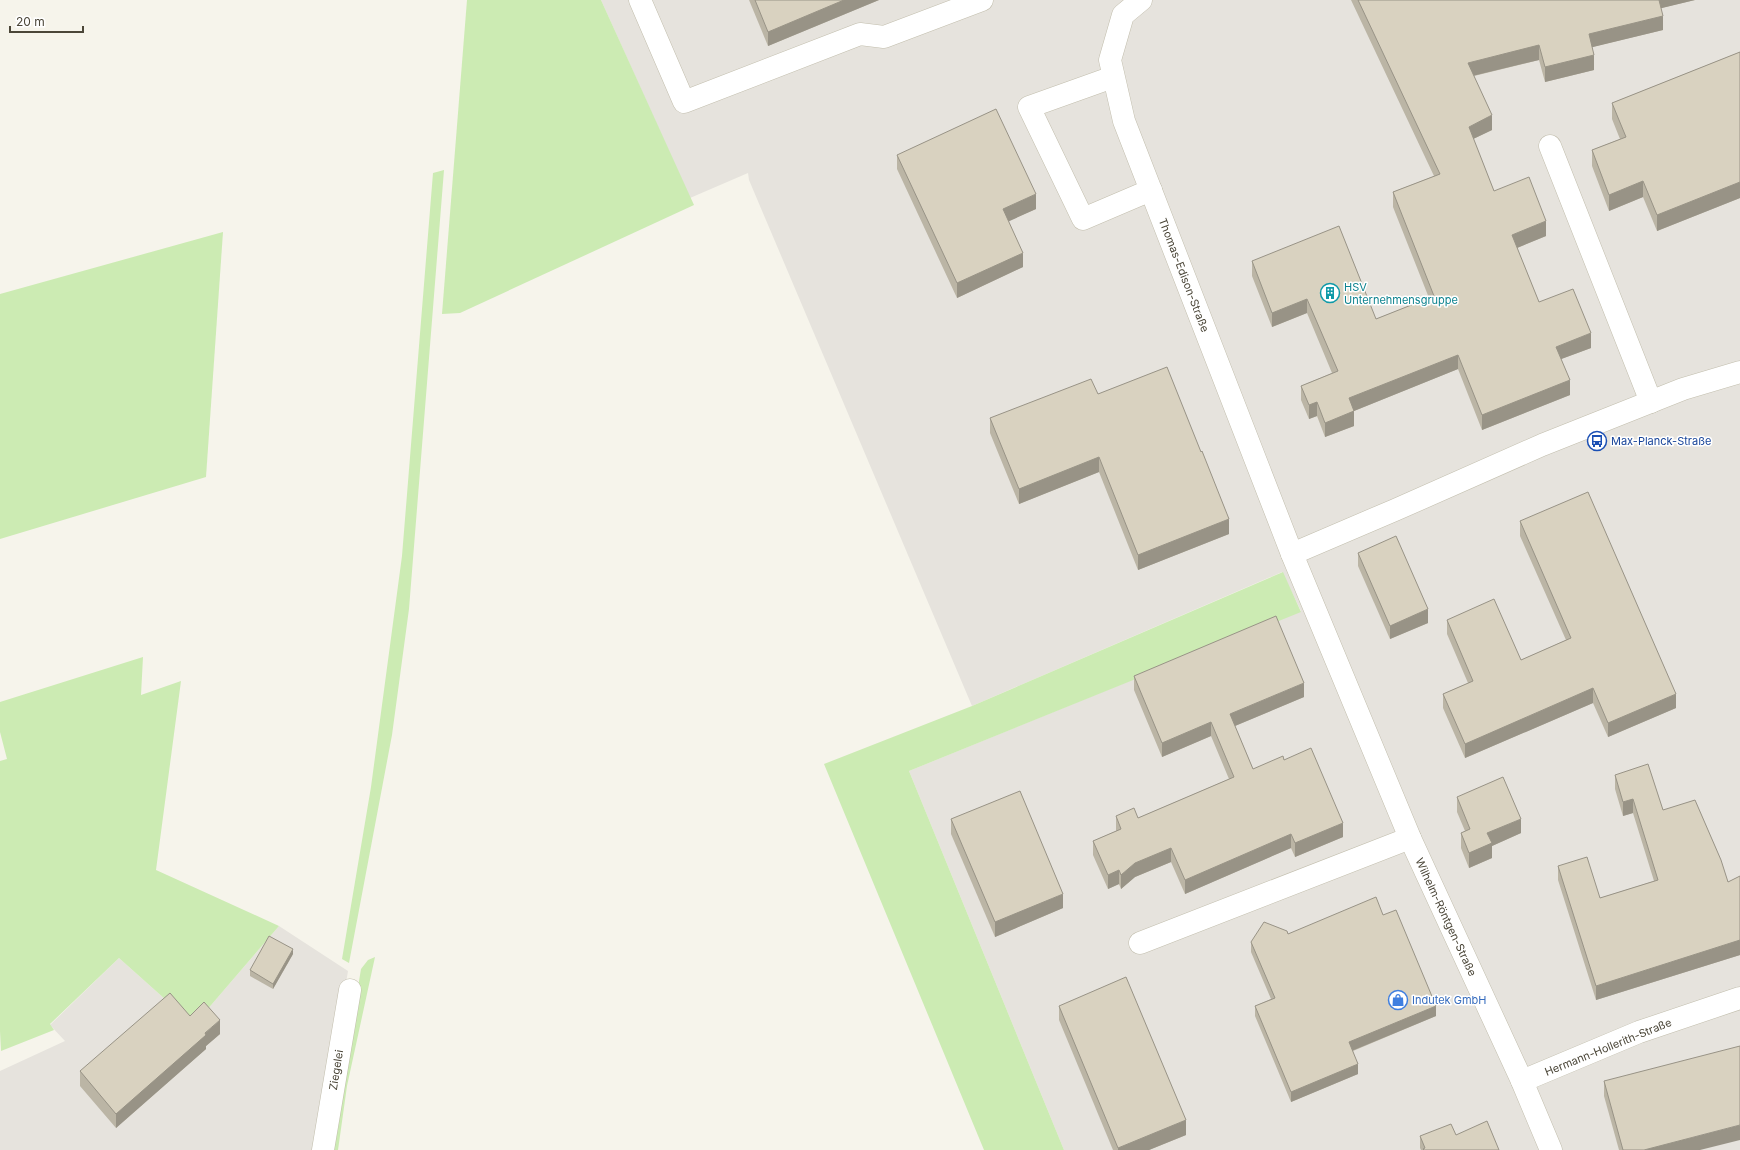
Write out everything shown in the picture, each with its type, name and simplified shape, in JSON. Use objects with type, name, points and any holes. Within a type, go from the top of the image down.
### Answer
[{"type":"street","points":[[640,0],[684,102],[860,34],[884,37],[982,0]]},
{"type":"street","name":"Thomas-Edison-Straße","points":[[1141,0],[1123,15],[1110,60],[1124,121],[1292,554]]},
{"type":"street","points":[[1114,77],[1029,107],[1083,219],[1151,190]]},
{"type":"street","points":[[1550,146],[1651,402]]},
{"type":"street","points":[[1292,554],[1542,445],[1683,389],[1740,372]]},
{"type":"street","name":"Wilhelm-Röntgen-Straße","points":[[1292,554],[1410,838],[1522,1081],[1551,1150]]},
{"type":"street","points":[[1140,943],[1410,838]]},
{"type":"street","name":"Ziegelei","points":[[323,1150],[350,990]]},
{"type":"street","name":"Hermann-Hollerith-Straße","points":[[1522,1081],[1639,1032],[1740,998]]},
{"type":"shaded area","points":[[601,0],[1740,0],[1740,1150],[1064,1150],[909,771],[1301,611],[1282,572],[972,706],[749,180],[748,173],[690,198]]},
{"type":"shaded area","points":[[279,926],[348,971],[318,1150],[0,1150],[0,1071],[65,1041],[50,1025],[119,958],[194,1025]]},
{"type":"green space","points":[[467,0],[601,0],[694,205],[460,313],[442,314]]},
{"type":"green space","points":[[444,170],[409,609],[392,735],[349,963],[342,959],[371,787],[402,556],[433,173]]},
{"type":"green space","points":[[223,232],[206,477],[0,539],[0,294]]},
{"type":"green space","points":[[1283,572],[1301,612],[909,771],[1064,1150],[984,1150],[824,764],[972,706]]},
{"type":"green space","points":[[143,657],[141,695],[181,681],[156,870],[279,926],[194,1025],[119,958],[50,1024],[54,1030],[1,1051],[0,761],[7,759],[0,732],[0,702]]},
{"type":"green space","points":[[375,957],[347,1086],[338,1150],[331,1150],[361,969],[368,960]]},
{"type":"building","points":[[755,0],[844,0],[768,32]]},
{"type":"building","points":[[1358,0],[1659,0],[1663,16],[1589,34],[1594,55],[1545,67],[1539,45],[1468,63],[1492,115],[1469,127],[1494,191],[1529,177],[1546,221],[1512,235],[1539,302],[1573,289],[1591,333],[1556,347],[1570,380],[1482,415],[1458,355],[1349,398],[1354,411],[1325,423],[1317,402],[1309,405],[1301,386],[1338,371],[1307,299],[1272,313],[1252,261],[1339,226],[1376,319],[1434,296],[1393,192],[1440,174]]},
{"type":"building","points":[[1740,52],[1740,182],[1657,215],[1643,181],[1609,195],[1592,150],[1626,137],[1612,103]]},
{"type":"building","points":[[996,109],[1036,194],[1003,209],[1023,253],[957,283],[897,155]]},
{"type":"building","points":[[1167,367],[1229,519],[1138,555],[1099,457],[1019,489],[990,418],[1091,379],[1098,394]]},
{"type":"building","points":[[1588,492],[1676,694],[1608,723],[1593,688],[1465,744],[1443,694],[1473,681],[1447,620],[1494,599],[1521,660],[1571,638],[1520,521]]},
{"type":"building","points":[[1396,536],[1428,609],[1390,626],[1358,553]]},
{"type":"building","points":[[1276,616],[1304,683],[1230,714],[1253,769],[1283,756],[1284,760],[1311,748],[1343,823],[1295,843],[1291,834],[1185,880],[1171,848],[1135,863],[1121,875],[1119,870],[1108,875],[1093,841],[1121,829],[1116,816],[1134,808],[1138,818],[1234,777],[1211,722],[1162,743],[1134,676]]},
{"type":"building","points":[[1648,764],[1663,810],[1695,800],[1721,860],[1728,882],[1740,876],[1740,940],[1596,986],[1558,866],[1587,857],[1600,898],[1658,880],[1633,799],[1623,802],[1615,775]]},
{"type":"building","points":[[1503,777],[1521,819],[1487,833],[1492,843],[1469,853],[1461,833],[1470,829],[1457,797]]},
{"type":"building","points":[[1020,791],[1063,894],[995,922],[951,819]]},
{"type":"building","points":[[1376,897],[1383,915],[1396,910],[1436,1006],[1349,1042],[1358,1064],[1291,1092],[1255,1006],[1275,998],[1251,942],[1264,922],[1287,931],[1288,934]]},
{"type":"building","points":[[269,936],[293,949],[273,984],[250,970]]},
{"type":"building","points":[[1126,977],[1186,1120],[1118,1148],[1059,1006]]},
{"type":"building","points":[[170,993],[190,1016],[204,1002],[220,1020],[205,1033],[206,1035],[116,1114],[80,1071]]},
{"type":"building","points":[[1740,1046],[1740,1125],[1644,1150],[1623,1150],[1604,1081]]},
{"type":"building","points":[[1487,1121],[1499,1150],[1423,1149],[1425,1148],[1420,1136],[1451,1124],[1456,1135]]},
{"type":"place","name":"HSV Unternehmensgruppe","points":[[1330,293]]},
{"type":"place","name":"Max-Planck-Straße","points":[[1597,441]]},
{"type":"place","name":"Indutek GmbH","points":[[1398,1000]]}]
